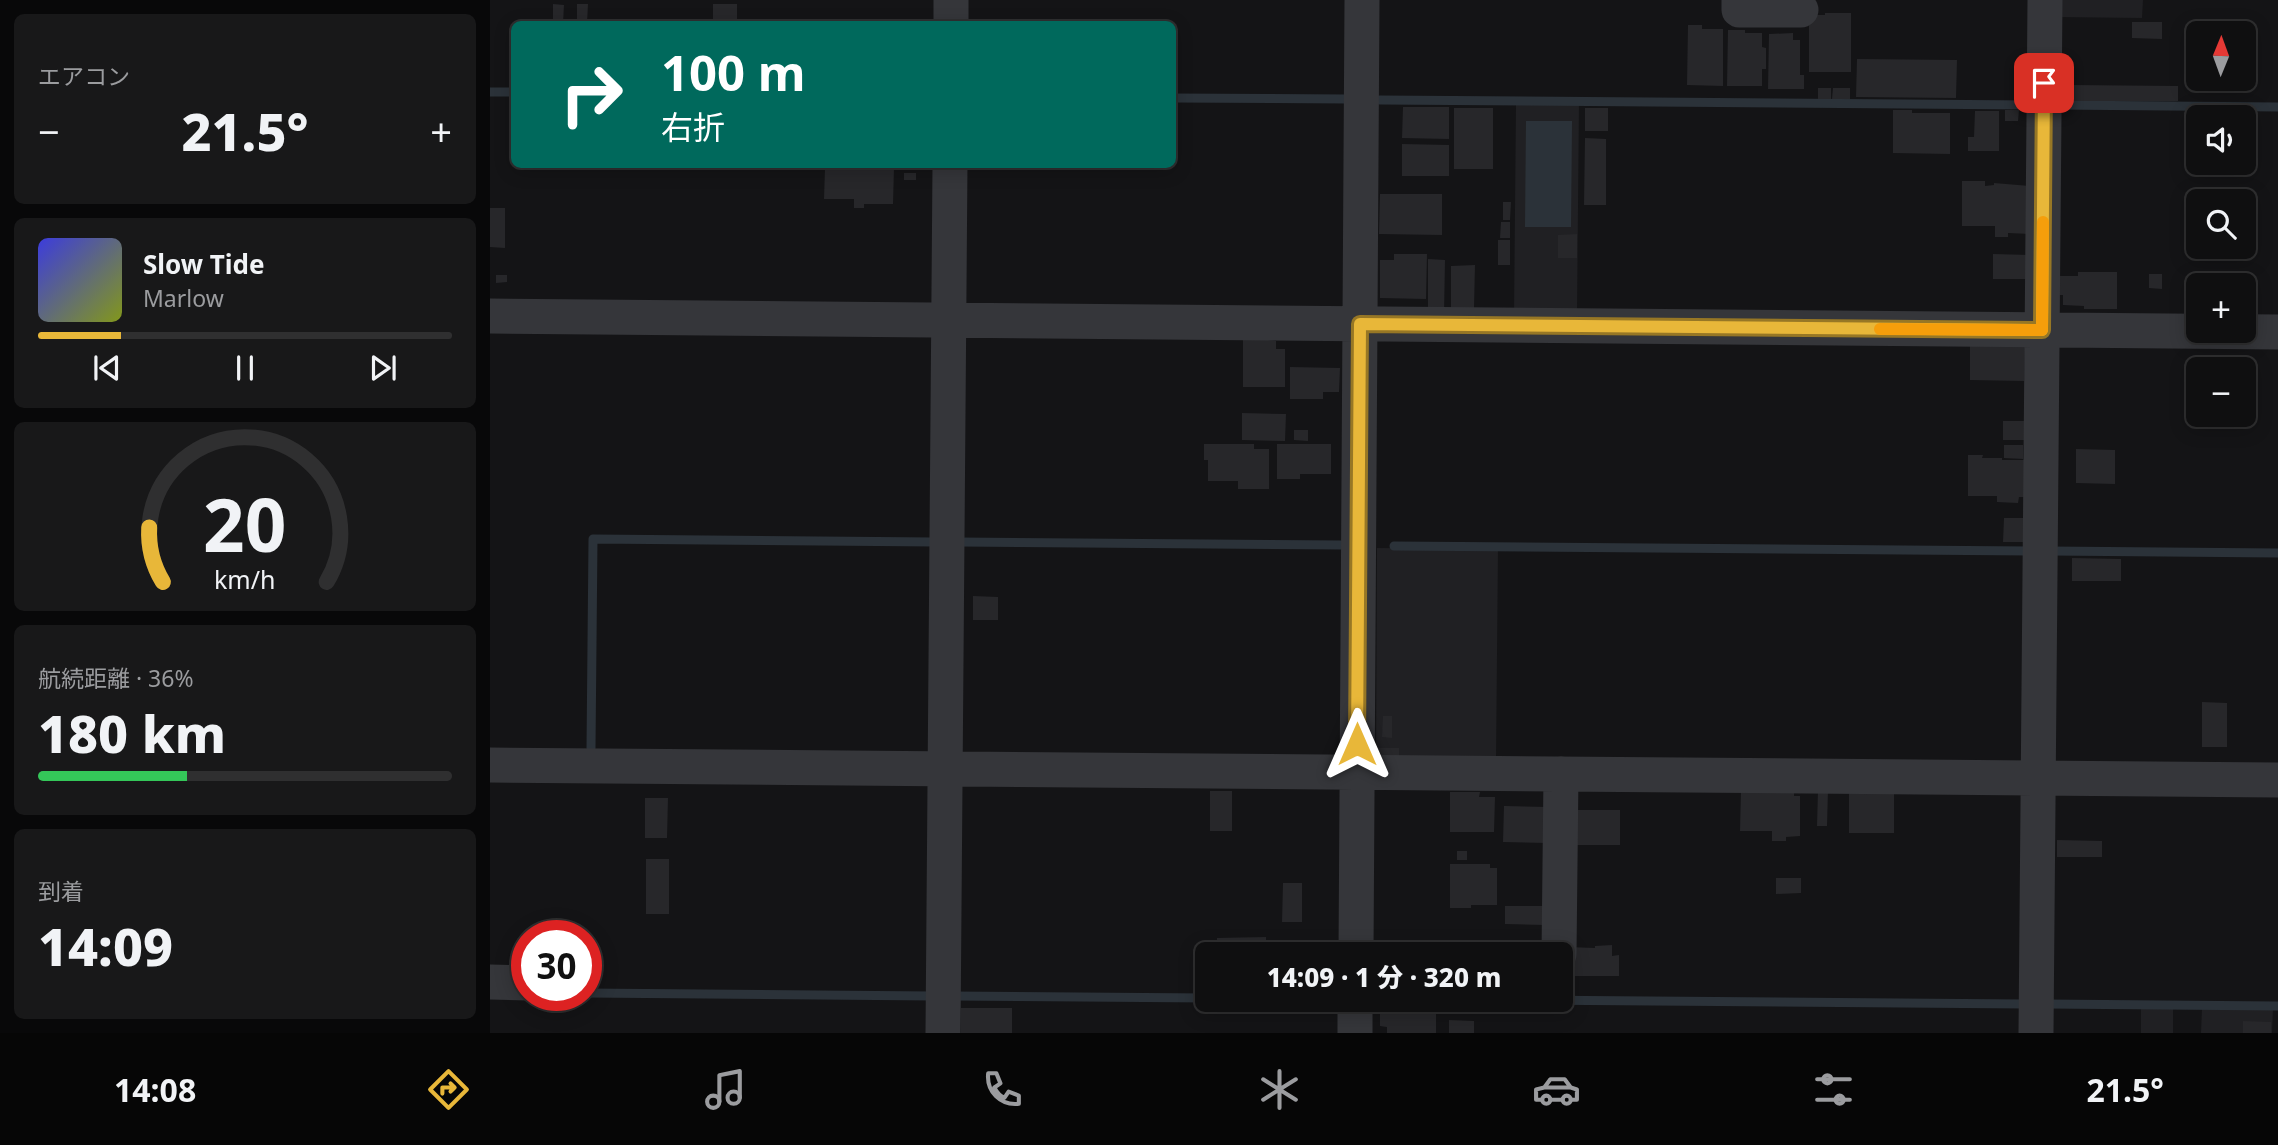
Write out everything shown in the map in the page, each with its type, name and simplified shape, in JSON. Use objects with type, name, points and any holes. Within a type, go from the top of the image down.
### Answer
[{"type":"street","points":[[951,0],[951,21]]},
{"type":"street","points":[[1356,942],[1362,0]]},
{"type":"street","points":[[1739,0],[1739,10],[1801,10]]},
{"type":"street","points":[[2036,1033],[2045,0]]},
{"type":"street","points":[[943,1033],[950,168]]},
{"type":"street","points":[[490,316],[2278,332]]},
{"type":"street","points":[[490,765],[2278,779]]},
{"type":"street","points":[[1559,942],[1561,774]]},
{"type":"street","points":[[490,982],[511,983]]},
{"type":"street","points":[[1355,1012],[1355,1033]]},
{"type":"shaded area","points":[[2055,0],[2143,0],[2142,18],[2055,17]]},
{"type":"shaded area","points":[[1516,103],[1579,103],[1577,315],[1514,315]]},
{"type":"shaded area","points":[[1526,121],[1572,121],[1571,227],[1525,227]]},
{"type":"shaded area","points":[[1377,548],[1498,549],[1496,762],[1376,762]]},
{"type":"shaded area","points":[[2141,1007],[2173,1008],[2173,1033],[2141,1033]]},
{"type":"shaded area","points":[[2202,1008],[2273,1008],[2272,1033],[2201,1033]]},
{"type":"building","points":[[553,4],[564,5],[563,21],[553,21]]},
{"type":"building","points":[[577,4],[588,4],[587,21],[577,21]]},
{"type":"building","points":[[713,4],[737,4],[737,21],[713,21]]},
{"type":"building","points":[[1851,13],[1851,72],[1809,72],[1809,15]]},
{"type":"building","points":[[2132,22],[2162,22],[2162,39],[2132,38]]},
{"type":"building","points":[[1688,25],[1702,25],[1702,29],[1723,29],[1723,86],[1687,85]]},
{"type":"building","points":[[1728,30],[1762,33],[1762,47],[1766,48],[1766,69],[1762,69],[1762,86],[1727,86]]},
{"type":"building","points":[[1793,33],[1793,40],[1800,40],[1800,75],[1804,75],[1804,89],[1768,89],[1769,34]]},
{"type":"building","points":[[1857,59],[1957,60],[1956,98],[1856,97]]},
{"type":"building","points":[[2071,85],[2178,86],[2178,101],[2071,101]]},
{"type":"building","points":[[1818,88],[1831,88],[1831,99],[1818,99]]},
{"type":"building","points":[[1833,88],[1850,88],[1850,99],[1832,99]]},
{"type":"building","points":[[1403,107],[1449,107],[1449,139],[1402,138]]},
{"type":"building","points":[[1454,108],[1493,108],[1493,169],[1454,169]]},
{"type":"building","points":[[1585,108],[1608,108],[1608,131],[1585,131]]},
{"type":"building","points":[[1893,110],[1950,113],[1950,154],[1893,153]]},
{"type":"building","points":[[2005,110],[2019,110],[2018,121],[2005,121]]},
{"type":"building","points":[[1975,111],[1999,111],[1999,151],[1968,151],[1968,137],[1974,137]]},
{"type":"building","points":[[1585,138],[1606,139],[1606,205],[1584,205]]},
{"type":"building","points":[[1402,144],[1449,145],[1449,176],[1402,176]]},
{"type":"building","points":[[825,168],[894,168],[893,204],[864,204],[864,208],[854,208],[854,199],[824,199]]},
{"type":"building","points":[[904,173],[916,173],[916,180],[904,180]]},
{"type":"building","points":[[1962,181],[1985,181],[1985,186],[1994,183],[2030,186],[2030,234],[2008,233],[2008,237],[1995,237],[1995,226],[1962,226]]},
{"type":"building","points":[[1380,194],[1442,194],[1442,235],[1379,234]]},
{"type":"building","points":[[1503,202],[1511,202],[1510,220],[1503,220]]},
{"type":"building","points":[[490,208],[505,208],[505,248],[490,247]]},
{"type":"building","points":[[1501,222],[1510,222],[1510,238],[1500,238]]},
{"type":"building","points":[[1577,234],[1577,258],[1558,258],[1558,235]]},
{"type":"building","points":[[1498,240],[1510,240],[1510,265],[1498,265]]},
{"type":"building","points":[[1394,254],[1427,254],[1426,299],[1380,298],[1380,260],[1394,260]]},
{"type":"building","points":[[1993,254],[2030,255],[2030,279],[1993,279]]},
{"type":"building","points":[[1428,259],[1445,260],[1444,315],[1428,315]]},
{"type":"building","points":[[1475,265],[1474,308],[1451,309],[1451,266]]},
{"type":"building","points":[[2078,272],[2117,272],[2117,309],[2084,309],[2084,306],[2063,305],[2063,295],[2059,295],[2059,276],[2078,276]]},
{"type":"building","points":[[2149,274],[2162,274],[2162,289],[2149,288]]},
{"type":"building","points":[[496,275],[507,275],[507,282],[496,283]]},
{"type":"building","points":[[1243,337],[1276,341],[1276,349],[1285,349],[1285,387],[1243,387]]},
{"type":"building","points":[[1970,345],[2025,345],[2024,381],[1970,380]]},
{"type":"building","points":[[1290,367],[1340,368],[1339,392],[1323,392],[1323,399],[1290,399]]},
{"type":"building","points":[[1242,413],[1286,414],[1285,441],[1242,440]]},
{"type":"building","points":[[2003,421],[2025,421],[2025,440],[2003,440]]},
{"type":"building","points":[[1294,430],[1308,430],[1308,441],[1294,440]]},
{"type":"building","points":[[1204,444],[1254,444],[1254,449],[1269,449],[1269,489],[1238,489],[1238,481],[1208,481],[1208,460],[1204,460]]},
{"type":"building","points":[[1277,444],[1331,444],[1331,474],[1300,474],[1300,479],[1277,479]]},
{"type":"building","points":[[2004,445],[2023,445],[2023,459],[2004,458]]},
{"type":"building","points":[[2076,449],[2115,450],[2115,484],[2076,483]]},
{"type":"building","points":[[1968,455],[2025,460],[2025,497],[2019,497],[2018,503],[1997,502],[1997,496],[1968,496]]},
{"type":"building","points":[[2004,518],[2029,518],[2029,542],[2003,542]]},
{"type":"building","points":[[2072,558],[2121,559],[2121,581],[2072,581]]},
{"type":"building","points":[[973,596],[998,597],[998,620],[973,620]]},
{"type":"building","points":[[2202,702],[2227,703],[2227,747],[2202,747]]},
{"type":"building","points":[[1383,716],[1392,716],[1392,738],[1382,737]]},
{"type":"building","points":[[1378,748],[1399,748],[1399,757],[1378,757]]},
{"type":"building","points":[[1794,786],[1794,796],[1800,796],[1800,836],[1786,837],[1786,841],[1772,841],[1772,831],[1740,831],[1741,790]]},
{"type":"building","points":[[1849,787],[1894,788],[1894,833],[1849,833]]},
{"type":"building","points":[[1818,790],[1828,790],[1827,826],[1817,826]]},
{"type":"building","points":[[1210,791],[1232,791],[1232,831],[1210,831]]},
{"type":"building","points":[[1450,792],[1480,792],[1479,797],[1495,797],[1494,832],[1450,832]]},
{"type":"building","points":[[645,798],[668,798],[667,838],[645,838]]},
{"type":"building","points":[[1504,806],[1548,807],[1547,843],[1503,842]]},
{"type":"building","points":[[1570,810],[1620,810],[1620,845],[1570,845]]},
{"type":"building","points":[[2057,840],[2102,841],[2102,857],[2057,857]]},
{"type":"building","points":[[1457,851],[1467,851],[1467,860],[1457,860]]},
{"type":"building","points":[[646,859],[669,859],[669,914],[646,914]]},
{"type":"building","points":[[1450,864],[1490,864],[1490,868],[1497,868],[1497,905],[1450,908]]},
{"type":"building","points":[[1776,878],[1801,878],[1801,893],[1776,894]]},
{"type":"building","points":[[1283,883],[1302,883],[1302,922],[1282,922]]},
{"type":"building","points":[[1505,906],[1544,906],[1544,925],[1505,924]]},
{"type":"building","points":[[1266,937],[1266,942],[1217,942],[1217,938]]},
{"type":"building","points":[[1612,945],[1612,956],[1619,955],[1619,976],[1573,976],[1573,947]]},
{"type":"building","points":[[961,1008],[1012,1008],[1012,1033],[961,1033]]},
{"type":"building","points":[[1380,1012],[1436,1012],[1436,1033],[1387,1033],[1387,1027],[1380,1026]]},
{"type":"building","points":[[1449,1020],[1474,1021],[1474,1033],[1449,1033]]},
{"type":"building","points":[[2243,1021],[2271,1022],[2271,1033],[2243,1033]]},
{"type":"waterway","points":[[490,92],[511,92]]},
{"type":"waterway","points":[[1176,98],[1348,99]]},
{"type":"waterway","points":[[1380,100],[2031,105]]},
{"type":"waterway","points":[[2056,105],[2278,107]]},
{"type":"waterway","points":[[591,748],[593,539],[934,542]]},
{"type":"waterway","points":[[959,542],[1344,545]]},
{"type":"waterway","points":[[1394,546],[2030,551]]},
{"type":"waterway","points":[[2050,551],[2278,553]]},
{"type":"waterway","points":[[602,993],[933,996]]},
{"type":"waterway","points":[[953,996],[1195,998]]},
{"type":"waterway","points":[[1573,1000],[2025,1004]]},
{"type":"waterway","points":[[2047,1004],[2278,1006]]},
{"type":"slow traffic","points":[[1880,329],[2042,330],[2043,222]]},
{"type":"route","points":[[1357,744],[1360,324],[2042,330],[2044,83]]}]
